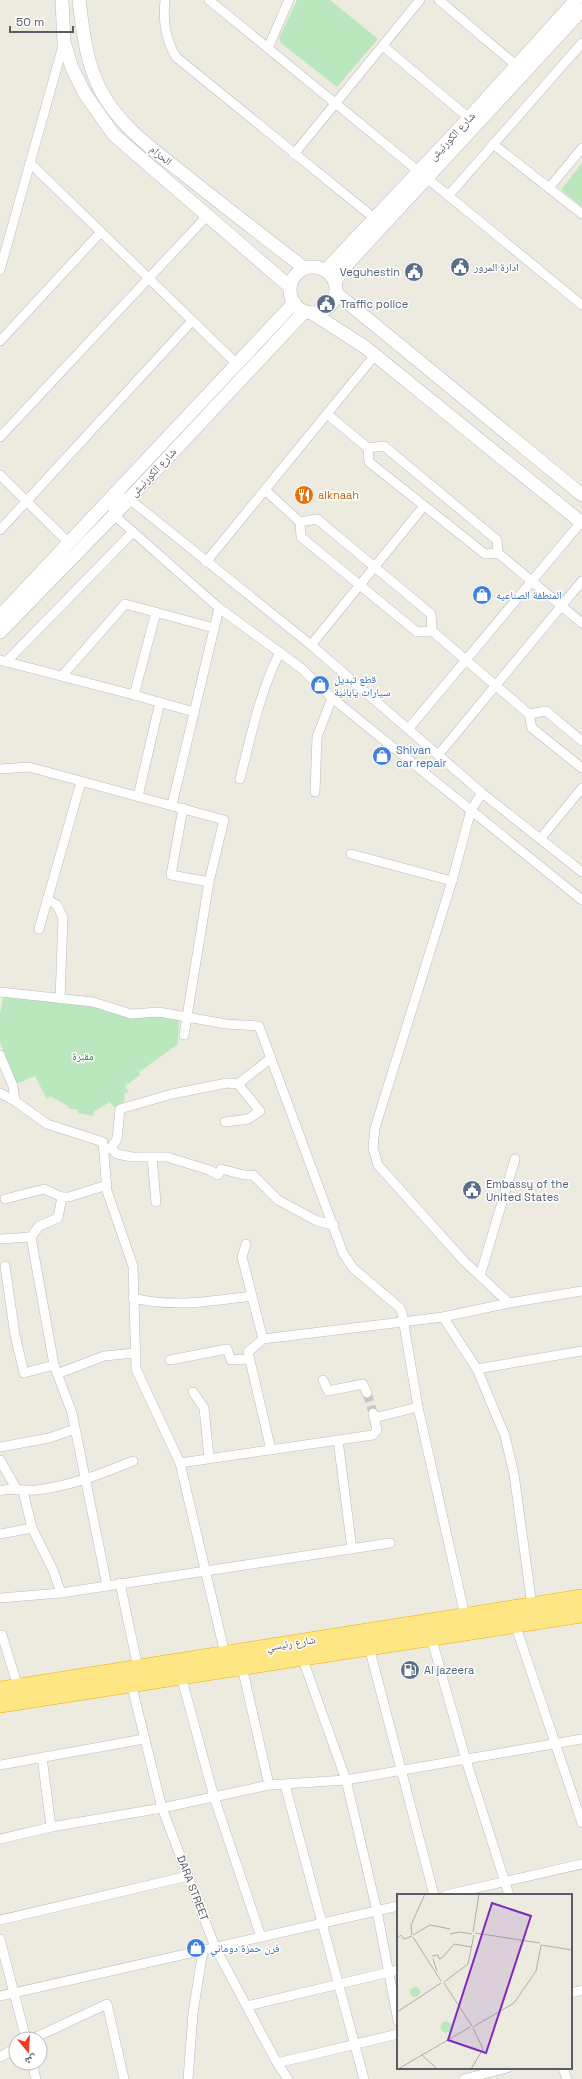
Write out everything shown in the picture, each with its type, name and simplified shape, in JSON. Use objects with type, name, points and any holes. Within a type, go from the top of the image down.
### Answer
[{"type":"highway","name":"شارع رئيسي","points":[[0,1704],[135,1676],[231,1660],[465,1616],[582,1598]]},
{"type":"highway","name":"شارع رئيسي","points":[[0,1690],[135,1676],[181,1676],[231,1660],[302,1657],[582,1614]]},
{"type":"street","points":[[62,0],[64,42],[72,68],[85,94],[114,135],[290,286]]},
{"type":"street","name":"الحزام","points":[[79,0],[86,49],[94,75],[101,92],[118,117],[142,140],[219,203],[304,268]]},
{"type":"street","points":[[166,0],[165,28],[167,38],[176,57],[374,218]]},
{"type":"street","points":[[209,0],[424,174],[582,305]]},
{"type":"street","points":[[268,48],[289,0]]},
{"type":"street","points":[[294,154],[420,0]]},
{"type":"street","points":[[439,0],[517,66]]},
{"type":"street","name":"شارع الكورنيش","points":[[336,287],[351,260],[470,118],[576,0]]},
{"type":"street","name":"شارع الكورنيش","points":[[326,270],[374,218],[424,174],[582,10]]},
{"type":"street","points":[[0,270],[64,42]]},
{"type":"street","points":[[449,195],[582,43]]},
{"type":"street","points":[[383,46],[470,118]]},
{"type":"street","points":[[493,144],[582,214]]},
{"type":"street","points":[[549,188],[582,148]]},
{"type":"street","points":[[30,163],[100,233],[237,364]]},
{"type":"street","points":[[0,438],[207,216]]},
{"type":"street","points":[[0,341],[100,233]]},
{"type":"street","points":[[409,728],[582,522],[365,347],[294,303],[290,295],[290,286],[295,276],[304,268],[319,267],[326,270],[336,287],[582,495]]},
{"type":"street","points":[[308,312],[328,308],[332,303],[336,287]]},
{"type":"street","name":"شارع الكورنيش","points":[[0,616],[294,303]]},
{"type":"street","name":"شارع الكورنيش","points":[[0,632],[308,312]]},
{"type":"street","points":[[0,530],[192,321]]},
{"type":"street","points":[[206,562],[375,355]]},
{"type":"street","points":[[327,414],[368,448],[369,462],[485,554],[498,553],[582,623]]},
{"type":"street","points":[[368,448],[384,446],[497,540],[498,553]]},
{"type":"street","points":[[0,475],[69,543]]},
{"type":"street","points":[[265,490],[300,522],[301,537],[417,632],[432,631],[529,714],[532,728],[582,768]]},
{"type":"street","points":[[582,872],[482,793],[409,728],[311,645],[128,498],[112,498],[114,515],[219,608],[301,668],[332,698],[582,900]]},
{"type":"street","points":[[311,645],[424,506]]},
{"type":"street","points":[[300,522],[317,519],[431,614],[432,631]]},
{"type":"street","points":[[3,661],[133,532]]},
{"type":"street","points":[[439,754],[582,581]]},
{"type":"street","points":[[62,676],[125,604],[214,628]]},
{"type":"street","points":[[172,805],[219,608]]},
{"type":"street","points":[[134,695],[156,612]]},
{"type":"street","points":[[240,778],[254,724],[273,665],[280,652]]},
{"type":"street","points":[[3,661],[194,712]]},
{"type":"street","points":[[315,792],[317,737],[332,698]]},
{"type":"street","points":[[138,796],[160,702]]},
{"type":"street","points":[[529,714],[546,711],[582,741]]},
{"type":"street","points":[[0,769],[29,767],[224,820],[209,882],[184,1035]]},
{"type":"street","points":[[39,929],[81,782]]},
{"type":"street","points":[[540,838],[582,788]]},
{"type":"street","points":[[482,793],[471,810],[452,881],[385,1093],[375,1128],[373,1148],[378,1165],[464,1261],[509,1303]]},
{"type":"street","points":[[183,808],[171,875],[209,882]]},
{"type":"street","points":[[351,854],[452,881]]},
{"type":"street","points":[[47,899],[57,905],[63,918],[60,999]]},
{"type":"street","points":[[0,992],[93,1002],[131,1014],[159,1012],[187,1015],[226,1024],[259,1026],[348,1262],[400,1308],[418,1408],[465,1616]]},
{"type":"street","points":[[0,1055],[13,1086],[15,1101]]},
{"type":"street","points":[[107,1149],[117,1139],[120,1109],[172,1094],[227,1083],[238,1084],[271,1058]]},
{"type":"street","points":[[225,1122],[248,1119],[260,1111],[238,1084]]},
{"type":"street","points":[[0,1093],[15,1101],[47,1124],[103,1142],[107,1149],[107,1185],[133,1266],[136,1369],[180,1463],[205,1570],[269,1785]]},
{"type":"street","points":[[107,1149],[116,1154],[132,1157],[168,1157],[209,1170],[218,1175],[221,1169],[244,1176],[253,1175],[278,1200],[317,1221],[334,1225]]},
{"type":"street","points":[[152,1157],[156,1202]]},
{"type":"street","points":[[480,1276],[515,1158]]},
{"type":"street","points":[[5,1199],[44,1190],[69,1197],[107,1185]]},
{"type":"street","points":[[0,1239],[31,1236],[39,1226],[58,1218],[62,1196]]},
{"type":"street","points":[[31,1236],[55,1369],[72,1413],[107,1586]]},
{"type":"street","points":[[246,1244],[242,1257],[263,1339]]},
{"type":"street","points":[[5,1266],[15,1335],[24,1373],[55,1369],[104,1356],[135,1354]]},
{"type":"street","points":[[271,1450],[248,1359],[248,1352],[263,1339],[443,1317],[509,1303],[582,1291]]},
{"type":"street","points":[[133,1298],[153,1303],[186,1304],[252,1296]]},
{"type":"street","points":[[443,1317],[477,1369],[505,1436],[514,1474],[532,1606]]},
{"type":"street","points":[[170,1360],[227,1349],[231,1360],[248,1359]]},
{"type":"street","points":[[477,1369],[582,1350]]},
{"type":"street","points":[[323,1380],[328,1391],[363,1384],[365,1385],[368,1393]]},
{"type":"street","points":[[193,1392],[204,1408],[210,1458]]},
{"type":"street","points":[[180,1463],[375,1434],[377,1430],[373,1416],[418,1408]]},
{"type":"street","points":[[0,1447],[49,1438],[75,1429]]},
{"type":"street","points":[[338,1440],[352,1550]]},
{"type":"street","points":[[0,1460],[20,1490],[32,1528],[53,1570],[61,1593]]},
{"type":"street","points":[[0,1491],[9,1488],[20,1490],[37,1490],[86,1480],[133,1461]]},
{"type":"street","points":[[0,1534],[32,1528]]},
{"type":"street","points":[[0,1598],[61,1593],[205,1570],[352,1550],[390,1543]]},
{"type":"street","name":"DARA STREET","points":[[120,1583],[144,1739],[162,1808],[215,1947],[277,2063],[288,2079]]},
{"type":"street","points":[[515,1624],[582,1823]]},
{"type":"street","points":[[0,1635],[2,1635],[18,1687]]},
{"type":"street","points":[[431,1637],[466,1760],[509,1894]]},
{"type":"street","points":[[369,1647],[403,1770],[434,1894]]},
{"type":"street","points":[[302,1657],[346,1780],[377,1911],[397,2016]]},
{"type":"street","points":[[181,1676],[214,1797],[261,1937]]},
{"type":"street","points":[[0,1765],[144,1739]]},
{"type":"street","points":[[0,1839],[51,1827],[162,1808],[269,1785],[346,1780],[582,1739]]},
{"type":"street","points":[[42,1758],[51,1827]]},
{"type":"street","points":[[285,1785],[364,2079]]},
{"type":"street","points":[[451,1894],[582,1864]]},
{"type":"street","points":[[0,1920],[188,1876]]},
{"type":"street","points":[[0,1996],[397,1906]]},
{"type":"street","points":[[0,1939],[24,2031]]},
{"type":"street","points":[[188,2079],[193,2013],[203,1950]]},
{"type":"street","points":[[247,2006],[397,1970]]},
{"type":"street","points":[[572,1993],[582,1990]]},
{"type":"street","points":[[48,2032],[107,2004],[124,2079]]},
{"type":"street","points":[[277,2063],[397,2034]]},
{"type":"street","points":[[464,2079],[502,2069]]},
{"type":"street","points":[[563,2069],[567,2079]]},
{"type":"green space","points":[[297,0],[330,0],[378,39],[337,87],[281,43],[279,38]]},
{"type":"green space","points":[[582,163],[582,207],[561,190]]},
{"type":"green space","name":"مقبرة","points":[[3,997],[87,1003],[179,1019],[178,1044],[139,1072],[140,1075],[125,1086],[129,1092],[124,1094],[125,1101],[114,1107],[110,1102],[94,1111],[93,1116],[78,1113],[78,1110],[68,1108],[68,1106],[50,1096],[47,1099],[35,1076],[16,1084],[0,1042],[0,1014]]},
{"type":"tunnel","points":[[367,1393],[373,1413]]},
{"type":"place","name":"ادارة المرور","points":[[460,267]]},
{"type":"place","name":"Veguhestin","points":[[414,272]]},
{"type":"place","name":"Traffic police","points":[[326,304]]},
{"type":"place","name":"alknaah","points":[[304,495]]},
{"type":"place","name":"المنطقة الصناعيه","points":[[482,595]]},
{"type":"place","name":"قطع تبديل سيارات يابانية","points":[[320,685]]},
{"type":"place","name":"Shivan car repair","points":[[382,756]]},
{"type":"place","name":"Embassy of the United States","points":[[472,1190]]},
{"type":"place","name":"Al jazeera","points":[[410,1670]]},
{"type":"place","name":"فرن حمزة دوماني","points":[[196,1948]]}]
